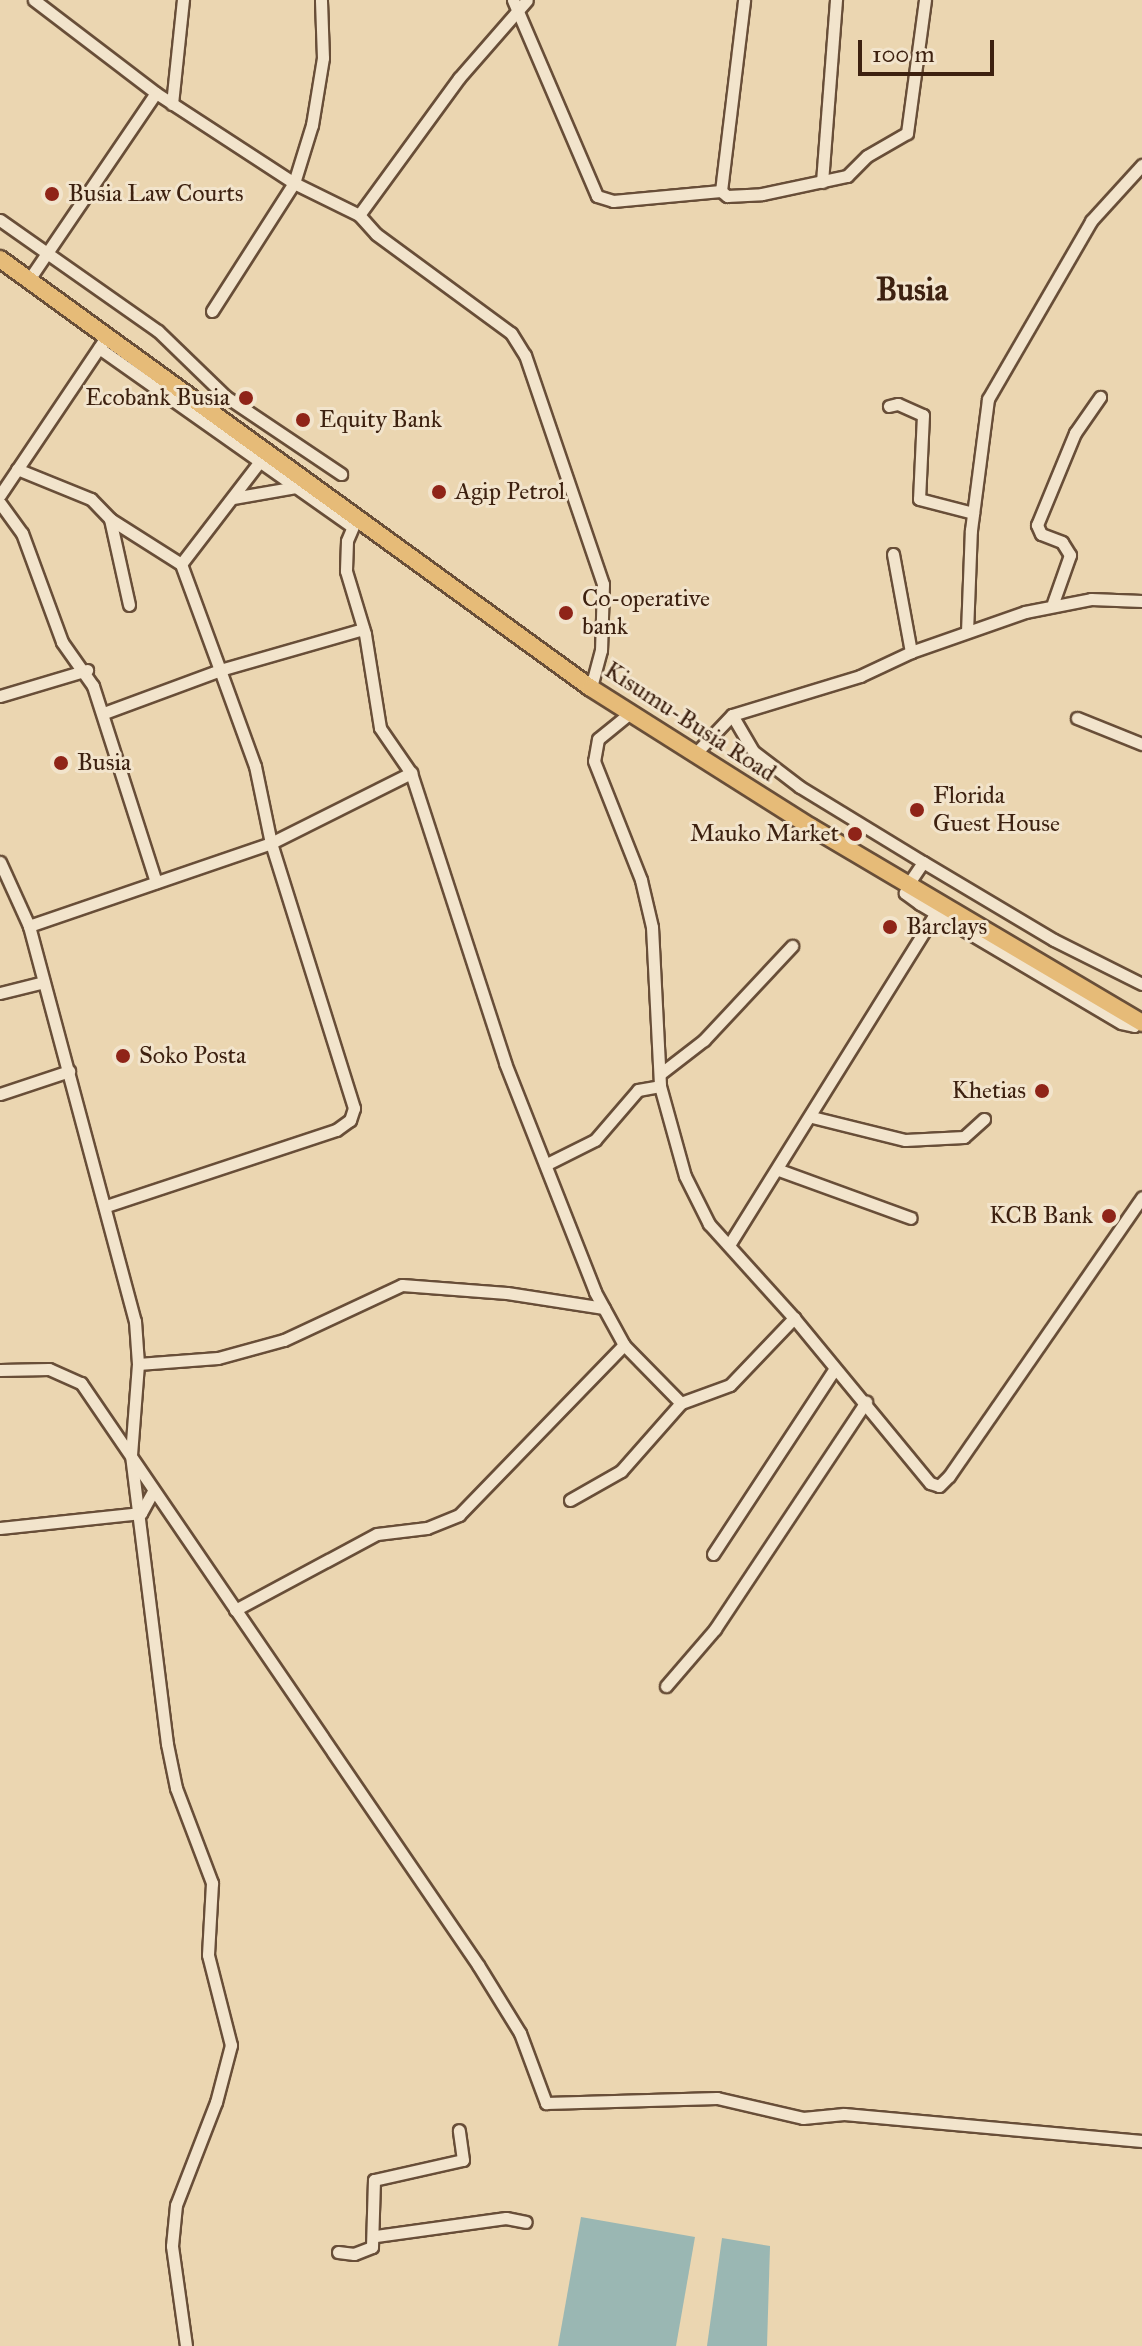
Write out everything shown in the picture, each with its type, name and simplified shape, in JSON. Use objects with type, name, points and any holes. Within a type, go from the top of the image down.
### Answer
[{"type":"highway","name":"Kisumu-Busia Road","points":[[0,259],[103,342],[591,688],[694,755],[1140,1022]]},
{"type":"street","points":[[34,0],[156,93],[294,183],[359,215],[376,234],[496,318],[525,355],[603,584],[601,650],[591,688]]},
{"type":"street","points":[[172,104],[183,0]]},
{"type":"street","points":[[212,311],[294,183],[312,125],[323,58],[321,0]]},
{"type":"street","points":[[721,191],[744,0]]},
{"type":"street","points":[[822,182],[836,0]]},
{"type":"street","points":[[359,215],[459,78],[520,3],[597,196],[613,201],[721,191],[727,196],[762,194],[847,176],[867,156],[907,133],[925,0]]},
{"type":"street","points":[[28,281],[156,93]]},
{"type":"street","points":[[967,632],[973,513],[988,399],[1091,221],[1142,165]]},
{"type":"street","points":[[0,220],[158,331],[225,396],[341,474]]},
{"type":"street","points":[[0,495],[103,342]]},
{"type":"street","points":[[1053,603],[1070,555],[1037,525],[1075,433],[1100,397]]},
{"type":"street","points":[[889,406],[898,404],[923,415],[919,499],[973,513]]},
{"type":"street","points":[[181,564],[264,457],[297,487],[353,521],[346,571],[363,629],[380,728],[411,773],[505,1063],[604,1308],[624,1345],[681,1403]]},
{"type":"street","points":[[17,469],[91,499],[110,519],[181,564],[255,766],[271,843],[352,1090],[350,1120],[322,1135],[106,1206]]},
{"type":"street","points":[[233,498],[297,487]]},
{"type":"street","points":[[0,503],[22,533],[62,642],[87,670],[104,713],[156,882]]},
{"type":"street","points":[[110,519],[129,605]]},
{"type":"street","points":[[893,554],[911,652]]},
{"type":"street","points":[[694,755],[732,715],[860,676],[911,652],[967,632],[1053,603],[1142,601]]},
{"type":"street","points":[[104,713],[220,670],[363,629]]},
{"type":"street","points":[[0,680],[2,695],[87,670]]},
{"type":"street","points":[[630,713],[598,739],[594,761],[637,868],[652,927],[660,1080],[685,1176],[709,1224],[794,1318],[834,1370],[866,1402],[930,1483],[939,1486],[1142,1197]]},
{"type":"street","points":[[732,715],[753,751],[764,760],[923,862],[1054,940],[1142,984]]},
{"type":"street","points":[[1077,718],[1142,744]]},
{"type":"street","points":[[29,926],[271,843],[411,773]]},
{"type":"street","points":[[923,862],[905,893],[1121,1023],[1134,1026],[1140,1022]]},
{"type":"street","points":[[0,865],[29,926],[135,1321],[138,1364],[131,1455],[141,1513],[167,1744],[176,1788],[212,1883],[208,1955],[231,2045],[216,2102],[176,2205],[172,2246],[186,2346]]},
{"type":"street","points":[[729,1245],[779,1170],[936,913]]},
{"type":"street","points":[[547,1164],[595,1140],[638,1090],[660,1080],[704,1040],[792,946]]},
{"type":"street","points":[[0,993],[44,982]]},
{"type":"street","points":[[0,1094],[69,1071]]},
{"type":"street","points":[[812,1117],[905,1140],[964,1137],[984,1119]]},
{"type":"street","points":[[779,1170],[911,1218]]},
{"type":"street","points":[[138,1364],[218,1358],[284,1340],[402,1285],[507,1293],[604,1308]]},
{"type":"street","points":[[570,1500],[621,1471],[681,1403],[730,1385],[794,1318]]},
{"type":"street","points":[[235,1610],[377,1534],[427,1528],[459,1515],[624,1345]]},
{"type":"street","points":[[0,1370],[49,1369],[81,1383],[478,1965],[520,2033],[546,2103],[717,2098],[803,2118],[844,2114],[1142,2141]]},
{"type":"street","points":[[713,1554],[834,1370]]},
{"type":"street","points":[[666,1686],[715,1629],[866,1402]]},
{"type":"street","points":[[141,1513],[153,1491]]},
{"type":"street","points":[[0,1528],[141,1513]]},
{"type":"street","points":[[338,2252],[354,2254],[372,2247],[376,2236],[374,2180],[463,2160],[459,2130]]},
{"type":"street","points":[[376,2236],[506,2218],[526,2222]]},
{"type":"water","points":[[581,2217],[695,2237],[676,2346],[558,2346]]},
{"type":"water","points":[[722,2238],[770,2246],[767,2346],[707,2346]]},
{"type":"place","name":"Busia Law Courts","points":[[52,194]]},
{"type":"place","name":"Ecobank Busia","points":[[246,398]]},
{"type":"place","name":"Equity Bank","points":[[303,420]]},
{"type":"place","name":"Agip Petrol","points":[[439,492]]},
{"type":"place","name":"Co-operative bank","points":[[566,613]]},
{"type":"place","name":"Busia","points":[[61,763]]},
{"type":"place","name":"Florida Guest House","points":[[917,810]]},
{"type":"place","name":"Mauko Market","points":[[855,834]]},
{"type":"place","name":"Barclays","points":[[890,927]]},
{"type":"place","name":"Soko Posta","points":[[123,1056]]},
{"type":"place","name":"Khetias","points":[[1042,1091]]},
{"type":"place","name":"KCB Bank","points":[[1109,1216]]},
{"type":"district","name":"Busia","points":[[912,290]]}]
